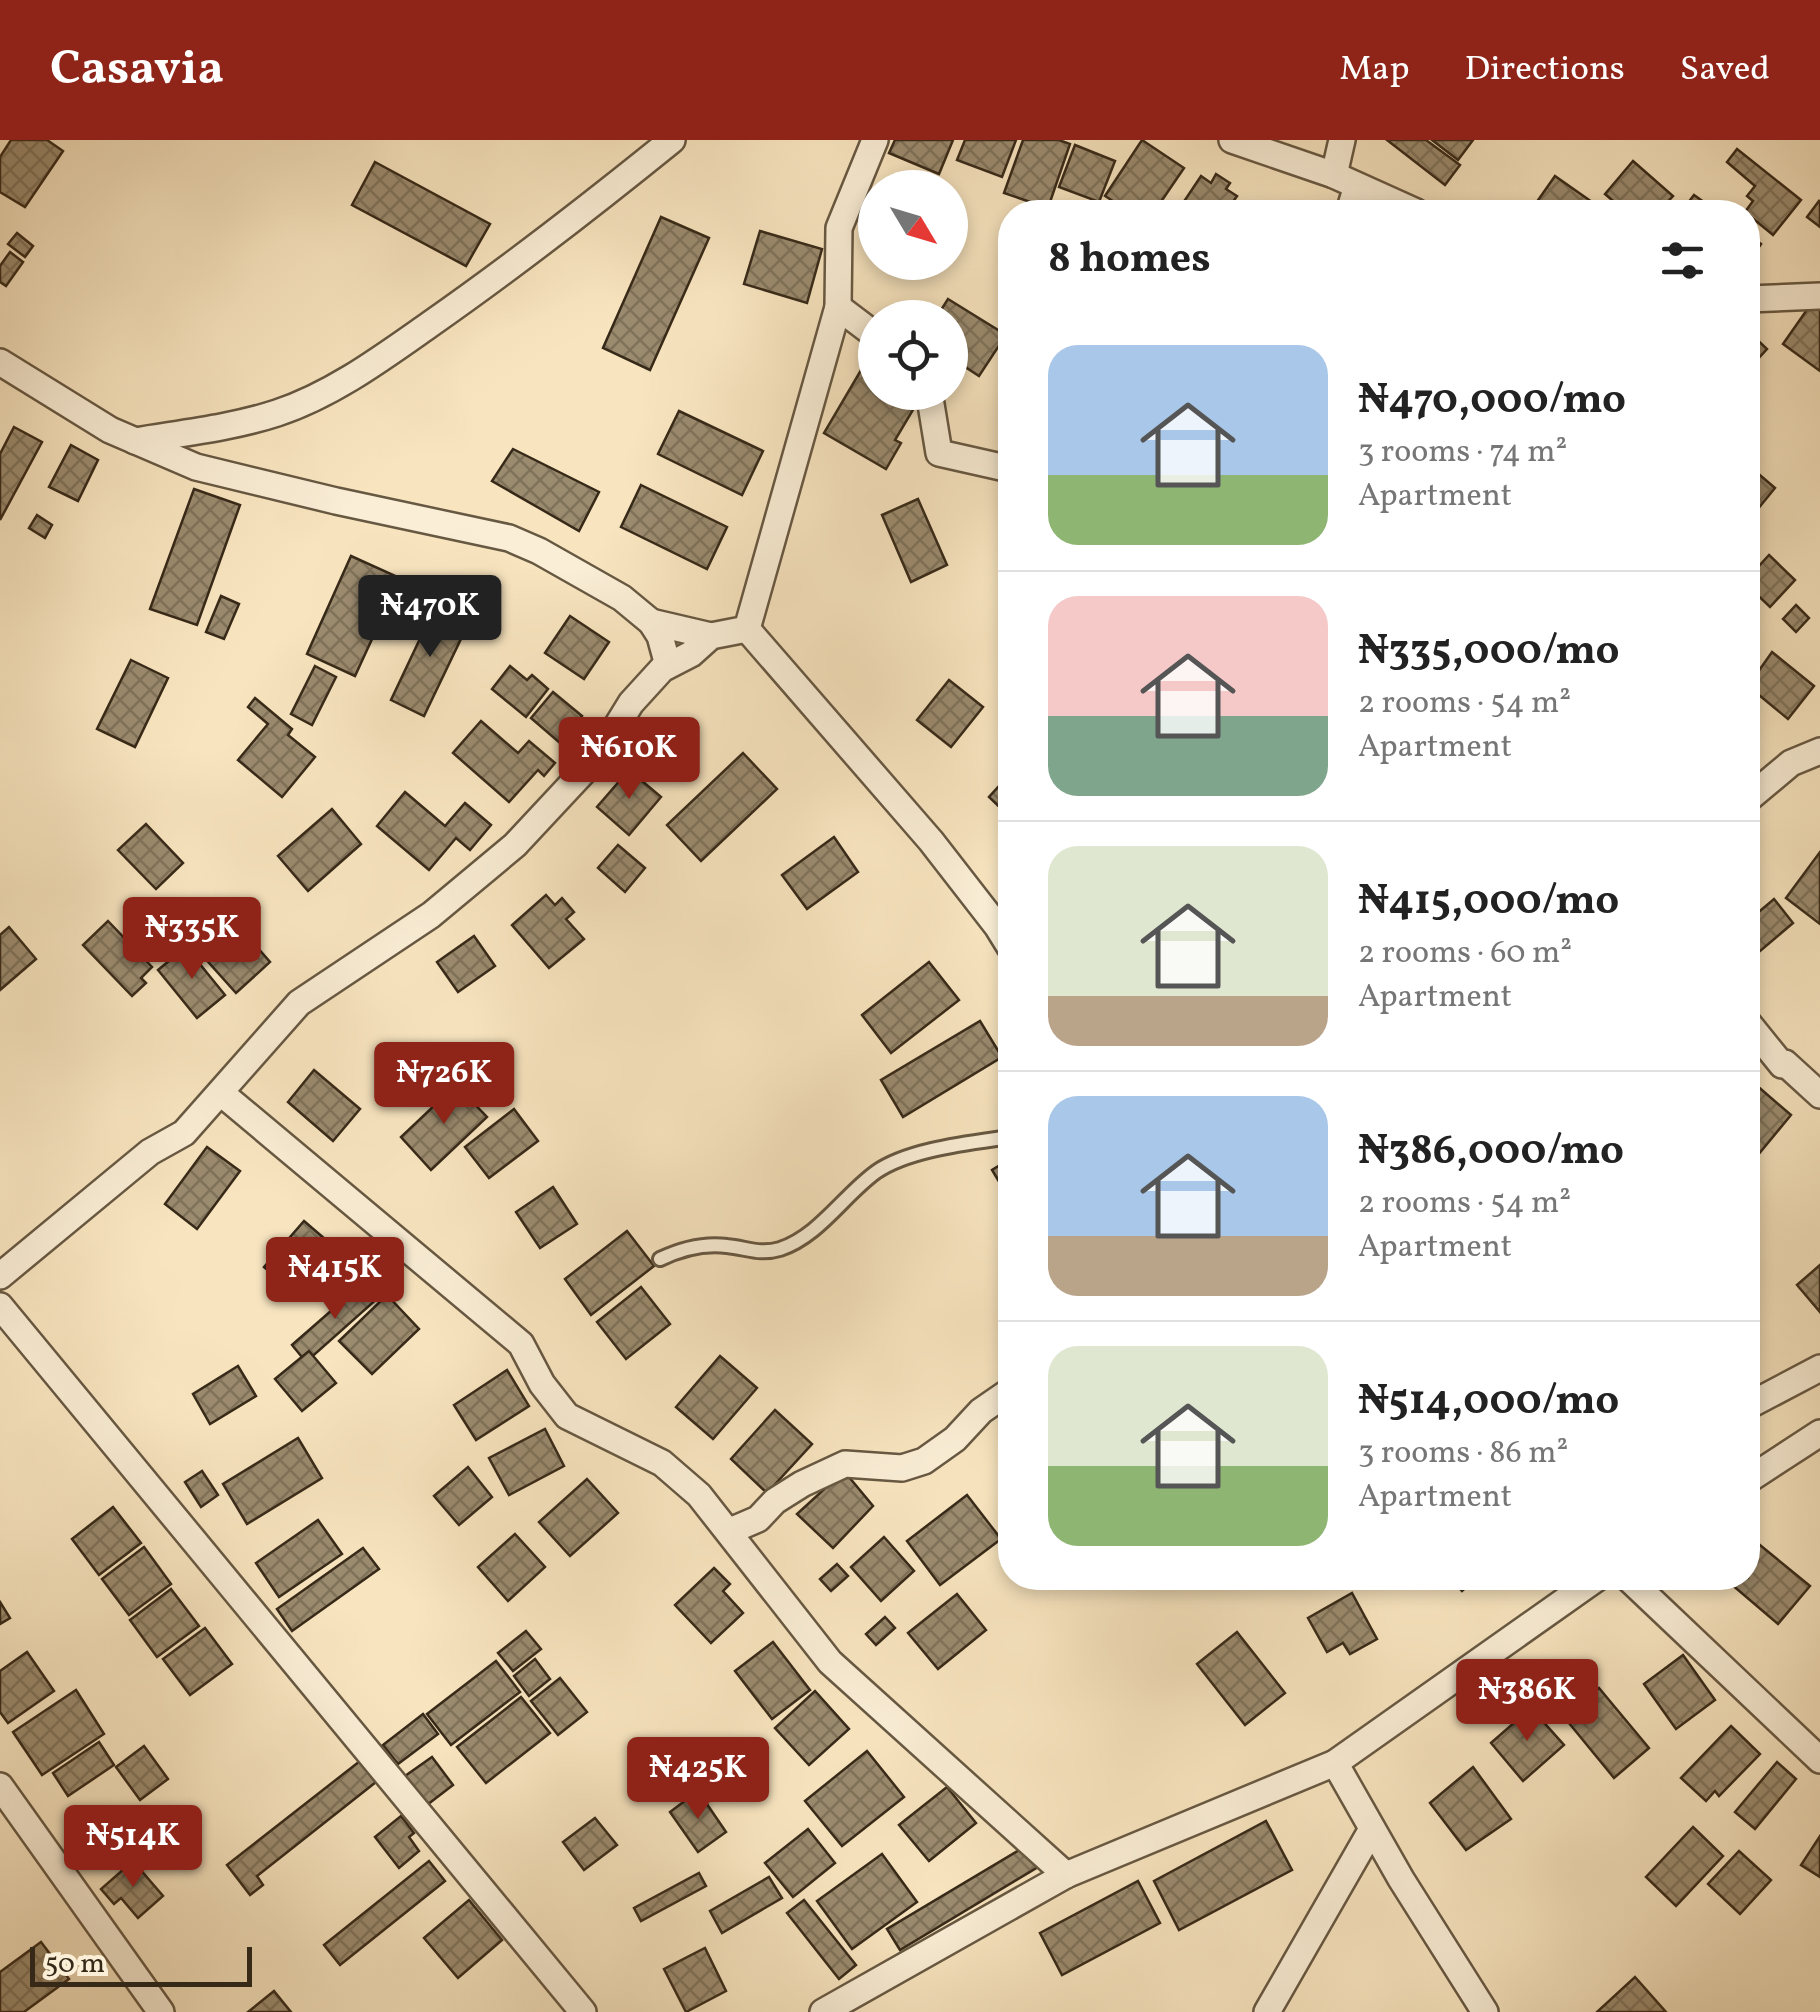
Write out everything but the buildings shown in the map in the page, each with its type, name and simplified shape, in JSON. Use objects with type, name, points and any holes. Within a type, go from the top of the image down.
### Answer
[{"type":"street","points":[[135,441],[241,422],[319,395],[383,358],[458,305],[672,140]]},
{"type":"street","points":[[748,630],[838,307],[839,228],[875,140]]},
{"type":"street","points":[[1232,140],[1346,180],[1390,200]]},
{"type":"street","points":[[1342,140],[1348,200]]},
{"type":"street","points":[[1760,298],[1820,296]]},
{"type":"street","points":[[838,307],[858,323]]},
{"type":"street","points":[[0,362],[68,406],[135,441],[196,466],[510,538],[622,598],[651,622],[666,658],[672,662]]},
{"type":"street","points":[[932,410],[939,454],[998,466]]},
{"type":"street","points":[[651,622],[711,636],[748,630]]},
{"type":"street","points":[[748,630],[998,918]]},
{"type":"street","points":[[0,1276],[150,1152],[184,1133],[298,1004],[431,915],[515,846],[599,754],[631,703],[672,662],[691,654],[711,636]]},
{"type":"street","points":[[1760,789],[1791,763],[1820,751]]},
{"type":"street","points":[[1760,1038],[1782,1065],[1785,1063],[1820,1095]]},
{"type":"street","points":[[222,1094],[521,1344],[542,1384],[567,1416],[662,1463],[712,1508],[830,1662],[1066,1875]]},
{"type":"street","points":[[0,1306],[583,2012]]},
{"type":"street","points":[[1760,1400],[1820,1368]]},
{"type":"street","points":[[730,1530],[758,1520],[776,1501],[802,1484],[845,1464],[902,1468],[924,1461],[955,1439],[980,1411],[998,1398]]},
{"type":"street","points":[[1760,1472],[1820,1433]]},
{"type":"street","points":[[824,2012],[1066,1875],[1334,1763],[1569,1590]]},
{"type":"street","points":[[1641,1590],[1820,1760]]},
{"type":"street","points":[[1334,1763],[1485,2012]]},
{"type":"street","points":[[0,1786],[161,2012]]},
{"type":"street","points":[[1266,2012],[1372,1828]]},
{"type":"lane","points":[[660,1259],[701,1246],[728,1246],[753,1253],[776,1250],[796,1242],[880,1170],[951,1146],[998,1139]]}]
